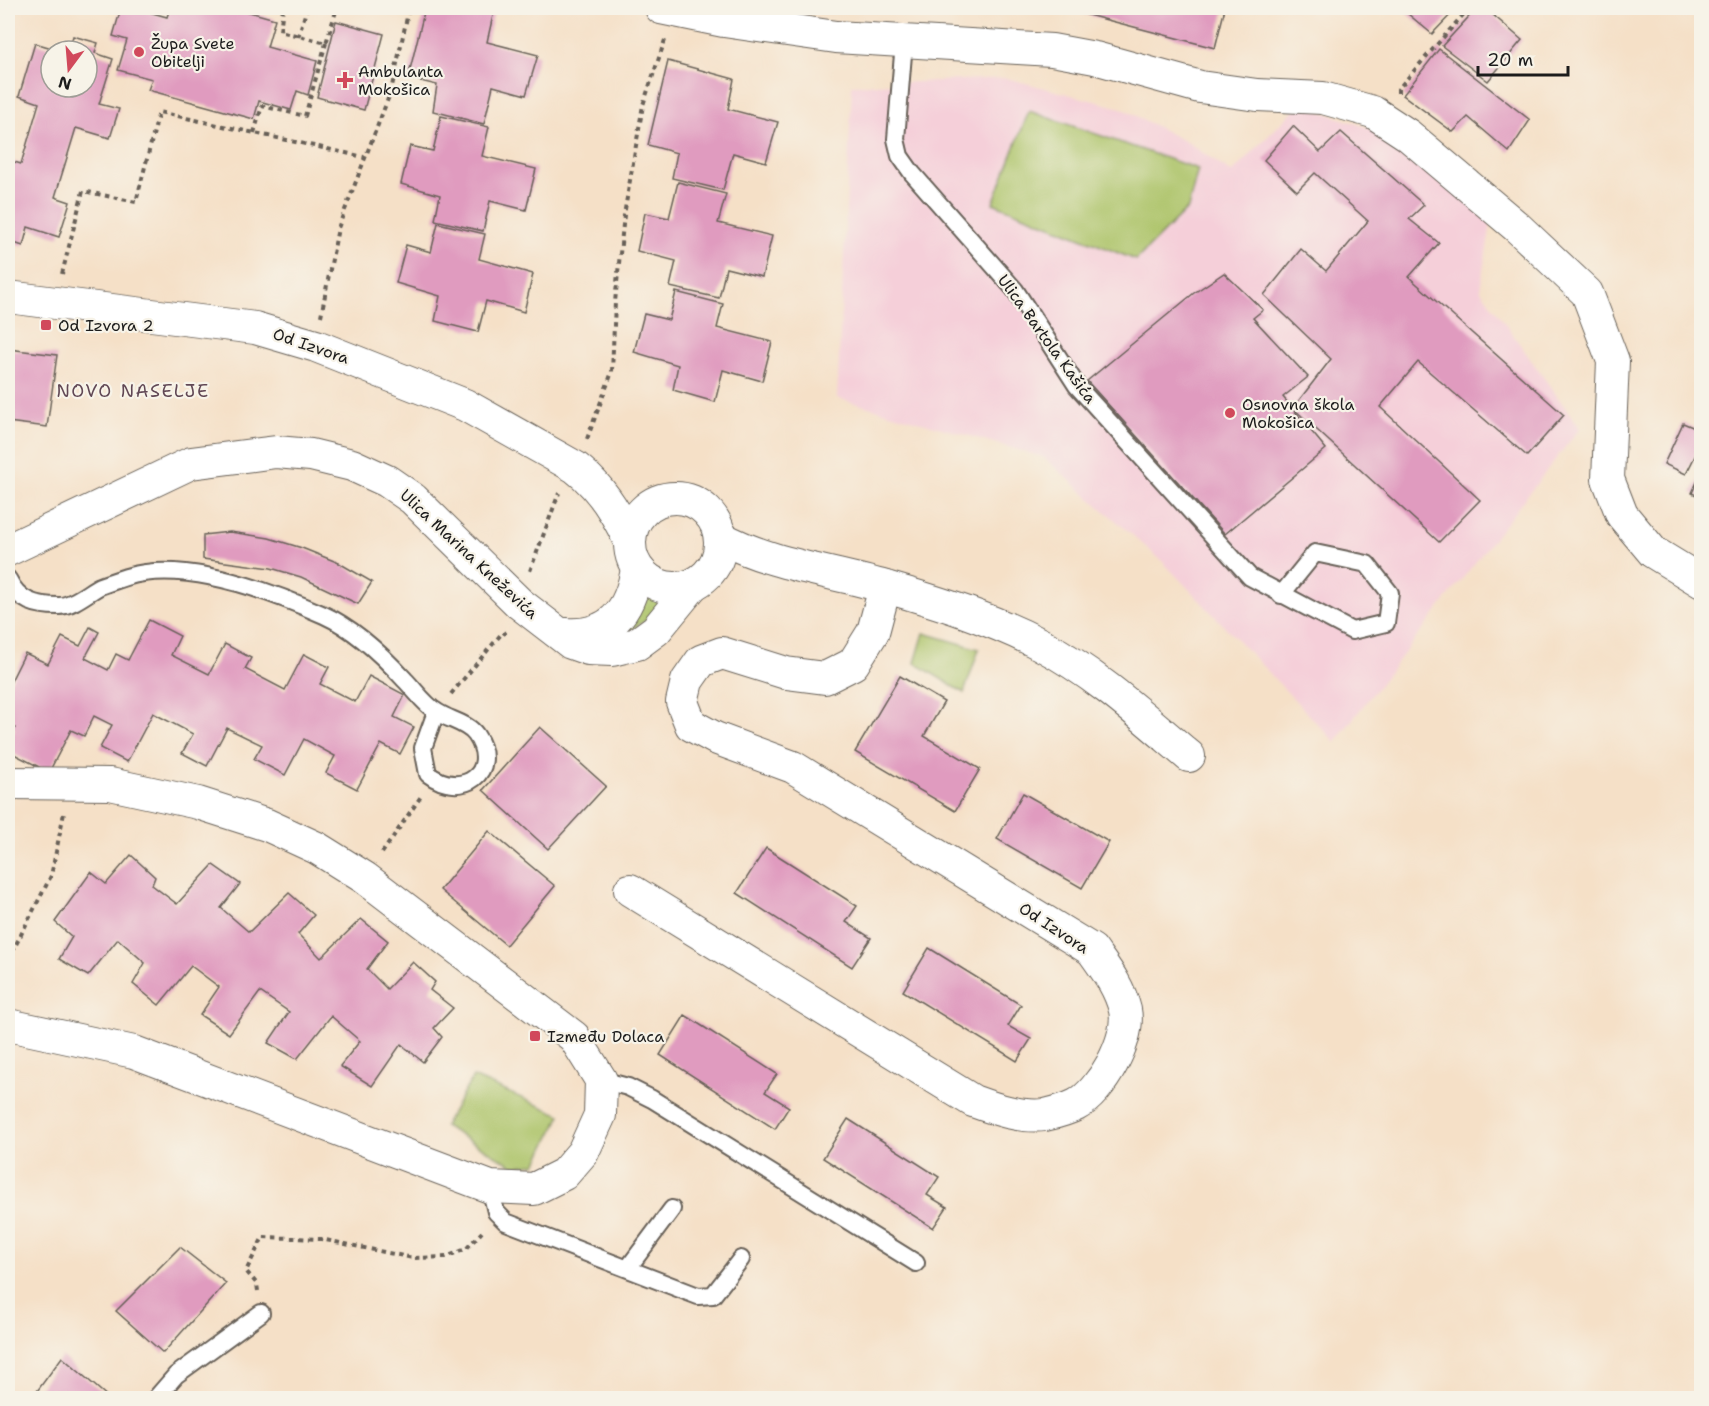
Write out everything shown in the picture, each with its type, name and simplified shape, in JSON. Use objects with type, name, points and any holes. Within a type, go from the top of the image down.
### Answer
[{"type":"street","points":[[668,9],[780,30],[904,42],[1052,50],[1095,58],[1200,87],[1257,94],[1323,98],[1373,112],[1408,135],[1517,227],[1587,293],[1613,361],[1608,478],[1622,515],[1653,552],[1701,582]]},
{"type":"street","name":"Od Izvora","points":[[8,297],[245,326],[316,346],[465,405],[589,477],[622,490],[674,498]]},
{"type":"street","name":"Ulica Marina Kneževića","points":[[8,550],[191,463],[276,452],[311,455],[361,469],[387,481],[413,499],[497,582],[556,633],[571,643],[588,648],[612,650],[637,644],[656,630],[698,582]]},
{"type":"street","name":"Od Izvora","points":[[589,477],[619,518],[633,554]]},
{"type":"street","points":[[556,633],[593,633],[606,628],[627,603],[634,588],[632,527],[644,511],[660,500],[674,498],[699,504],[717,524],[720,552],[715,566],[698,582]]},
{"type":"street","points":[[720,537],[775,559],[885,587],[992,622],[1041,644],[1102,683],[1189,756]]},
{"type":"street","points":[[633,554],[648,580],[661,587],[677,589],[698,582],[726,566],[775,559]]},
{"type":"street","name":"Od Izvora","points":[[630,890],[973,1101],[1007,1112],[1044,1115],[1077,1104],[1106,1076],[1121,1044],[1126,1013],[1117,984],[1092,951],[793,767],[716,738],[691,725],[682,702],[687,681],[700,661],[722,653],[747,659],[786,674],[825,678],[853,664],[873,632],[885,587]]},
{"type":"street","points":[[8,783],[110,784],[198,803],[267,825],[317,848],[365,878],[574,1037],[601,1080],[600,1115],[583,1152],[564,1174],[534,1189],[493,1199],[134,1052],[8,1025]]},
{"type":"lane","name":"Ulica Bartola Kašića","points":[[904,42],[896,139],[900,156],[912,174],[1015,290],[1077,386],[1250,577],[1281,595],[1352,631],[1386,623],[1390,593],[1367,564],[1315,553],[1281,595]]},
{"type":"lane","points":[[8,579],[12,588],[32,604],[63,606],[99,586],[129,576],[168,573],[209,577],[273,594],[327,616],[383,657],[436,712],[474,732],[484,748],[483,768],[472,782],[456,786],[439,783],[428,774],[423,748],[436,712]]},
{"type":"lane","points":[[601,1080],[628,1088],[652,1099],[916,1263]]},
{"type":"lane","points":[[493,1199],[506,1222],[698,1296],[713,1296],[741,1259]]},
{"type":"lane","points":[[628,1268],[672,1209]]},
{"type":"lane","points":[[156,1398],[176,1375],[261,1312]]},
{"type":"path","points":[[283,8],[280,31],[326,44]]},
{"type":"path","points":[[298,37],[307,8]]},
{"type":"path","points":[[254,133],[262,106],[305,116],[337,8]]},
{"type":"path","points":[[367,8],[381,11]]},
{"type":"path","points":[[316,346],[338,228],[391,91],[409,8]]},
{"type":"path","points":[[1399,99],[1398,89],[1469,8]]},
{"type":"path","points":[[586,443],[612,372],[615,302],[624,215],[643,105],[668,9]]},
{"type":"path","points":[[55,304],[83,191],[136,202],[159,112],[364,157]]},
{"type":"path","points":[[529,576],[559,494]]},
{"type":"path","points":[[448,697],[503,632],[510,638]]},
{"type":"path","points":[[365,878],[422,796],[428,774]]},
{"type":"path","points":[[8,960],[51,876],[69,783]]},
{"type":"path","points":[[261,1312],[257,1284],[246,1271],[263,1237],[321,1239],[414,1258],[446,1257],[466,1249],[493,1199]]},
{"type":"shaded area","name":"Osnovna škola Mokošica","points":[[1006,78],[1121,108],[1190,144],[1232,173],[1295,109],[1308,107],[1397,138],[1491,224],[1480,289],[1580,428],[1335,742],[1162,561],[1043,457],[837,398],[852,85]]},
{"type":"green space","points":[[1029,111],[1198,169],[1188,208],[1136,260],[993,203]]},
{"type":"green space","points":[[647,591],[662,600],[659,607],[642,623],[613,638]]},
{"type":"green space","points":[[924,633],[979,649],[964,693],[915,663]]},
{"type":"green space","points":[[473,1077],[561,1115],[536,1164],[514,1166],[444,1126]]},
{"type":"building","points":[[121,8],[135,8],[167,17],[170,8],[235,8],[275,19],[267,47],[317,61],[308,95],[297,91],[291,110],[259,101],[254,119],[148,90],[152,79],[118,70],[127,40],[113,36]]},
{"type":"building","points":[[425,8],[479,8],[494,11],[487,42],[538,55],[526,95],[493,86],[484,124],[433,111],[437,85],[408,78]]},
{"type":"building","points":[[1061,8],[1225,8],[1215,48]]},
{"type":"building","points":[[1401,8],[1457,8],[1432,34]]},
{"type":"building","points":[[1477,8],[1485,8],[1522,40],[1488,81],[1442,46]]},
{"type":"building","points":[[336,21],[384,34],[364,110],[317,97]]},
{"type":"building","points":[[35,43],[39,44],[39,99],[99,99],[99,54],[113,59],[99,104],[119,109],[110,138],[76,128],[55,197],[70,202],[59,237],[28,227],[23,246],[8,241],[8,160],[21,164],[39,103],[19,96]]},
{"type":"building","points":[[1439,49],[1530,120],[1509,152],[1468,117],[1453,132],[1403,95]]},
{"type":"building","points":[[668,61],[734,79],[728,109],[778,122],[766,162],[733,153],[723,190],[672,178],[677,153],[648,145]]},
{"type":"building","points":[[441,116],[489,127],[482,156],[536,169],[526,210],[490,201],[483,231],[435,220],[440,195],[401,184],[410,146],[433,151]]},
{"type":"building","points":[[1293,126],[1320,152],[1341,132],[1424,205],[1409,219],[1439,243],[1409,277],[1564,415],[1527,456],[1418,362],[1380,407],[1480,500],[1439,542],[1293,408],[1331,359],[1264,295],[1301,249],[1326,271],[1368,221],[1315,173],[1297,191],[1264,160]]},
{"type":"building","points":[[678,182],[726,194],[718,223],[772,236],[762,277],[726,268],[719,298],[670,287],[676,261],[637,251],[645,213],[669,218]]},
{"type":"building","points":[[438,223],[485,234],[479,259],[533,274],[524,312],[486,301],[478,332],[435,321],[440,296],[396,283],[406,245],[431,252]]},
{"type":"building","points":[[1224,273],[1263,310],[1253,318],[1308,377],[1283,397],[1326,449],[1225,534],[1087,381],[1194,293]]},
{"type":"building","points":[[676,292],[723,304],[717,328],[772,342],[762,381],[723,370],[715,402],[673,390],[678,365],[634,352],[644,314],[669,320]]},
{"type":"building","points":[[8,349],[57,355],[47,427],[8,422]]},
{"type":"building","points":[[1683,423],[1702,431],[1702,442],[1686,474],[1664,464]]},
{"type":"building","points":[[1702,471],[1702,498],[1692,493]]},
{"type":"building","points":[[230,532],[269,538],[302,548],[339,563],[372,582],[358,604],[301,577],[271,568],[203,559],[203,535]]},
{"type":"building","points":[[149,620],[180,636],[171,655],[209,674],[225,644],[251,658],[245,669],[285,690],[304,654],[329,667],[320,684],[355,702],[369,676],[405,695],[394,717],[414,727],[400,754],[381,744],[357,789],[326,773],[335,756],[304,739],[285,775],[254,759],[262,745],[227,728],[207,766],[182,753],[193,734],[153,713],[127,762],[100,748],[112,725],[94,716],[84,736],[71,730],[49,772],[8,751],[8,743],[15,728],[8,724],[8,687],[25,653],[48,664],[62,637],[80,646],[90,627],[99,632],[85,658],[108,670],[116,654],[128,660]]},
{"type":"building","points":[[900,676],[944,702],[924,736],[980,769],[955,811],[855,752]]},
{"type":"building","points":[[540,727],[606,786],[548,849],[483,790]]},
{"type":"building","points":[[1023,793],[1109,842],[1082,888],[997,839]]},
{"type":"building","points":[[489,831],[555,886],[506,945],[440,890]]},
{"type":"building","points":[[766,848],[857,906],[846,922],[871,938],[852,967],[737,893]]},
{"type":"building","points":[[131,855],[155,877],[152,885],[177,904],[213,865],[240,884],[221,908],[249,932],[289,893],[314,915],[298,934],[321,958],[361,919],[388,941],[367,969],[387,989],[413,962],[435,982],[430,990],[453,1008],[434,1028],[442,1037],[423,1062],[401,1044],[372,1086],[340,1066],[360,1041],[331,1016],[297,1059],[268,1043],[289,1012],[260,992],[229,1034],[200,1015],[219,987],[191,966],[159,1005],[133,984],[145,963],[118,939],[88,976],[59,959],[72,937],[55,922],[91,872],[106,884]]},
{"type":"building","points":[[929,948],[1021,1005],[1008,1026],[1031,1039],[1017,1061],[903,991]]},
{"type":"building","points":[[685,1015],[777,1074],[765,1092],[789,1107],[775,1129],[660,1055]]},
{"type":"building","points":[[848,1119],[939,1177],[927,1195],[947,1207],[933,1228],[823,1158]]},
{"type":"building","points":[[180,1247],[226,1283],[163,1353],[116,1311]]},
{"type":"building","points":[[8,1274],[12,1275],[8,1288]]},
{"type":"building","points":[[62,1357],[109,1398],[32,1398]]},
{"type":"place","name":"Župa Svete Obitelji","points":[[139,52]]},
{"type":"place","name":"Ambulanta Mokošica","points":[[345,80]]},
{"type":"place","name":"Od Izvora 2","points":[[46,325]]},
{"type":"place","name":"Osnovna škola Mokošica","points":[[1230,413]]},
{"type":"place","name":"Između Dolaca","points":[[535,1036]]},
{"type":"district","name":"NOVO NASELJE","points":[[133,391]]}]
